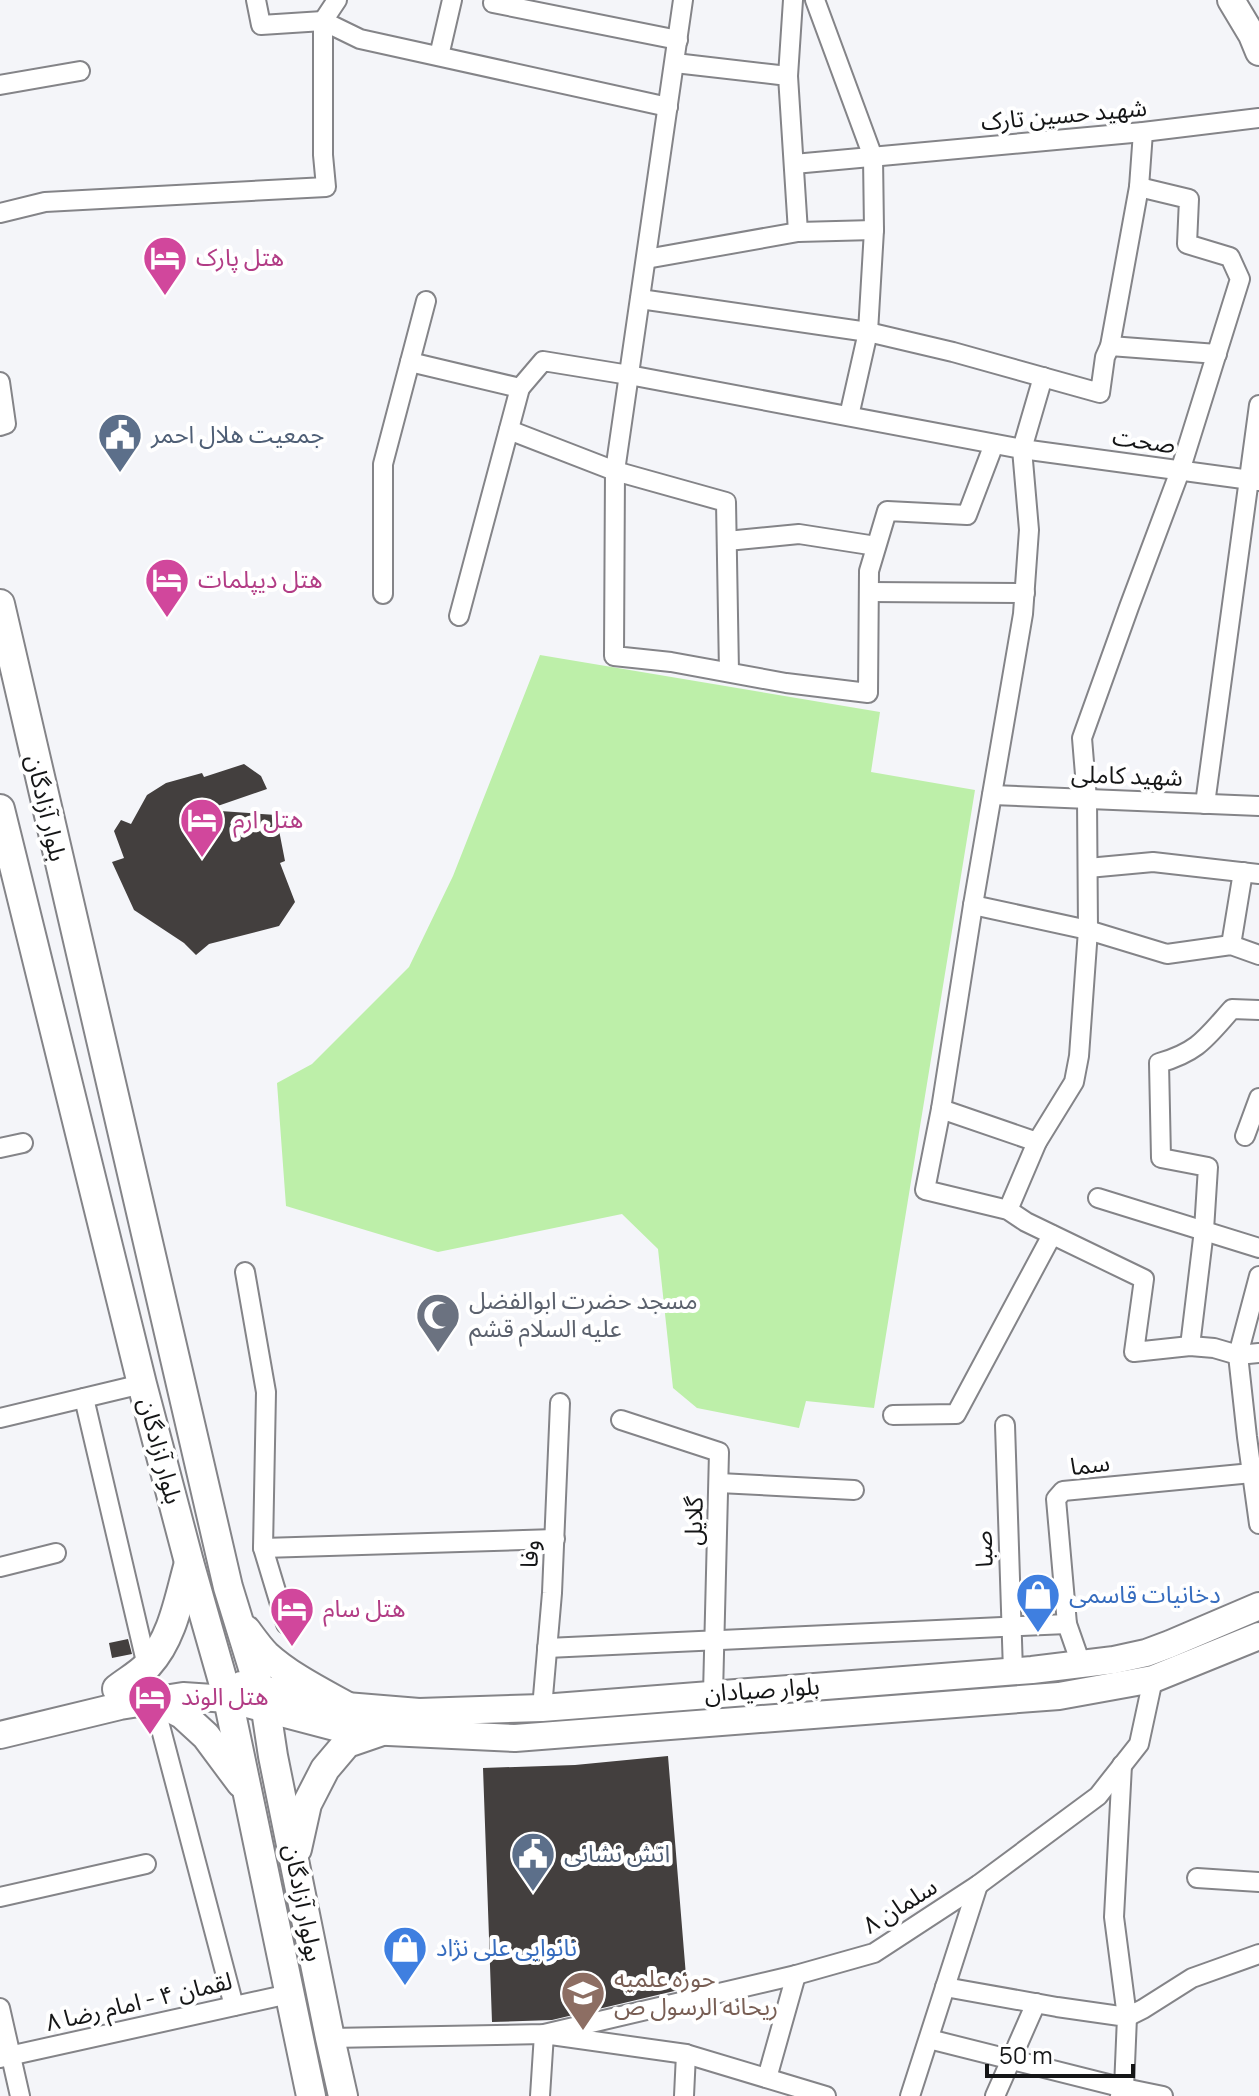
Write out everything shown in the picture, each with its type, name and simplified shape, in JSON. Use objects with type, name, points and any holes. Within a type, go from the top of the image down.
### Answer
[{"type":"main road","points":[[1231,0],[1259,52]]},
{"type":"main road","name":"بلوار آزادگان","points":[[0,604],[220,1556],[262,1698]]},
{"type":"main road","name":"بلوار آزادگان","points":[[0,809],[142,1384],[226,1691],[311,2096]]},
{"type":"main road","points":[[103,1225],[141,1216]]},
{"type":"main road","points":[[117,1689],[147,1666],[161,1647],[173,1621],[189,1562]]},
{"type":"main road","name":"بلوار صیادان","points":[[262,1698],[419,1712],[515,1710],[1013,1671],[1146,1653],[1259,1606]]},
{"type":"main road","points":[[238,1620],[266,1654],[306,1683],[346,1706]]},
{"type":"main road","name":"بلوار صیادان","points":[[262,1698],[346,1730],[515,1738],[1059,1696],[1153,1679],[1259,1636]]},
{"type":"main road","points":[[0,1717],[117,1689],[173,1683],[262,1698]]},
{"type":"main road","points":[[0,1735],[153,1699],[226,1691]]},
{"type":"main road","name":"بولوار آزادگان","points":[[262,1698],[343,2096]]},
{"type":"main road","points":[[153,1699],[182,1714],[206,1736],[247,1791]]},
{"type":"main road","points":[[515,1710],[515,1738]]},
{"type":"main road","points":[[294,1862],[307,1804],[325,1769],[347,1743],[379,1732]]},
{"type":"street","points":[[256,0],[261,25],[323,21],[360,39],[668,107]]},
{"type":"street","points":[[0,213],[45,202],[326,187],[323,155],[323,21],[337,0]]},
{"type":"street","points":[[439,56],[452,0]]},
{"type":"street","points":[[683,0],[615,471],[614,656],[868,693],[869,571],[887,511],[967,515],[994,444]]},
{"type":"street","points":[[793,0],[788,76],[798,232]]},
{"type":"street","points":[[815,0],[873,157],[874,230],[868,332],[849,416]]},
{"type":"street","points":[[493,3],[678,40]]},
{"type":"street","points":[[675,63],[788,76]]},
{"type":"street","points":[[0,85],[80,71]]},
{"type":"street","name":"شهید حسین تارک","points":[[794,164],[1143,132],[1259,118]]},
{"type":"street","points":[[640,299],[868,332],[1100,393],[1139,187],[1143,132]]},
{"type":"street","points":[[1008,1210],[1037,1142],[1074,1082],[1079,1056],[1088,930],[1087,799],[1082,738],[1180,471],[1240,279],[1230,257],[1187,244],[1189,199],[1139,187]]},
{"type":"street","points":[[646,259],[798,232],[874,230]]},
{"type":"street","points":[[383,594],[383,464],[426,301]]},
{"type":"street","points":[[1110,346],[1217,354]]},
{"type":"street","name":"صحت","points":[[520,388],[543,361],[1022,449],[1254,481]]},
{"type":"street","points":[[410,362],[520,388],[459,616]]},
{"type":"street","points":[[1043,377],[1022,449],[1029,530],[1023,614],[925,1190],[1008,1210],[1026,1222],[1144,1279],[1134,1352],[1190,1346],[1214,1348],[1238,1355],[1259,1353]]},
{"type":"street","points":[[0,382],[6,424],[0,426]]},
{"type":"street","points":[[1205,804],[1254,481],[1259,405]]},
{"type":"street","points":[[509,430],[615,471],[726,502],[729,672]]},
{"type":"street","points":[[727,541],[799,534],[876,546]]},
{"type":"street","points":[[869,592],[1025,593]]},
{"type":"street","name":"شهید کاملی","points":[[992,795],[1259,806]]},
{"type":"street","points":[[1088,868],[1153,862],[1251,873],[1231,945]]},
{"type":"street","points":[[973,905],[1088,930],[1167,954],[1231,945],[1259,955]]},
{"type":"street","points":[[1190,1346],[1208,1167],[1161,1158],[1159,1063],[1198,1047],[1232,1009],[1259,1010]]},
{"type":"street","points":[[1245,1136],[1259,1098]]},
{"type":"street","points":[[941,1109],[1037,1142]]},
{"type":"street","points":[[0,1148],[23,1143]]},
{"type":"street","points":[[1098,1198],[1259,1248]]},
{"type":"street","points":[[893,1415],[956,1414],[1052,1235]]},
{"type":"street","points":[[245,1272],[266,1392],[263,1548],[286,1624]]},
{"type":"street","points":[[1259,1276],[1238,1355],[1253,1438],[1252,1473],[1259,1524]]},
{"type":"street","points":[[0,1418],[142,1384]]},
{"type":"street","points":[[84,1398],[147,1666]]},
{"type":"street","name":"وفا","points":[[542,1708],[555,1539],[560,1403]]},
{"type":"street","name":"گلایل","points":[[621,1420],[719,1452],[713,1694]]},
{"type":"street","name":"صبا","points":[[1005,1425],[1013,1671]]},
{"type":"street","name":"سما","points":[[1081,1664],[1067,1624],[1056,1510],[1056,1499],[1063,1491],[1252,1473]]},
{"type":"street","points":[[719,1483],[854,1490]]},
{"type":"street","points":[[263,1548],[555,1539]]},
{"type":"street","points":[[0,1567],[56,1553]]},
{"type":"street","points":[[547,1648],[1067,1624]]},
{"type":"street","name":"سلمان ۸","points":[[330,2038],[544,2034],[796,1975],[874,1953],[978,1885],[1098,1796],[1139,1744],[1153,1679]]},
{"type":"street","points":[[153,1699],[234,2006]]},
{"type":"street","points":[[1122,1765],[1114,1917],[1127,2017],[1122,2092]]},
{"type":"street","points":[[0,1897],[146,1864]]},
{"type":"street","points":[[1197,1878],[1259,1882]]},
{"type":"street","points":[[910,2096],[978,1885]]},
{"type":"street","points":[[945,1987],[1127,2017],[1192,1978],[1259,1954]]},
{"type":"street","points":[[767,2078],[796,1975]]},
{"type":"street","name":"لقمان ۴ - امام رضا ۸","points":[[5,2057],[289,1994]]},
{"type":"street","points":[[995,2096],[1036,2003]]},
{"type":"street","points":[[0,2008],[5,2057],[20,2096]]},
{"type":"street","points":[[540,2096],[544,2034],[686,2054],[826,2096]]},
{"type":"street","points":[[929,2039],[1122,2092],[1163,2096]]},
{"type":"street","points":[[684,2096],[686,2054]]},
{"type":"green space","points":[[540,655],[880,712],[871,772],[975,790],[874,1408],[806,1401],[799,1428],[697,1408],[673,1388],[658,1249],[622,1214],[438,1252],[286,1206],[277,1083],[312,1064],[409,967],[453,876]]},
{"type":"building","name":"هتل ارم","points":[[244,764],[261,776],[267,789],[206,810],[276,815],[285,861],[280,863],[295,902],[279,926],[209,944],[196,955],[184,943],[134,910],[112,862],[124,858],[114,831],[121,820],[131,824],[147,795],[166,783],[202,773],[204,777]]},
{"type":"building","points":[[128,1639],[132,1654],[112,1658],[109,1643]]},
{"type":"building","points":[[668,1756],[687,1988],[552,2020],[492,2022],[483,1768],[575,1765]]},
{"type":"place","name":"هتل پارک","points":[[165,297]]},
{"type":"place","name":"جمعیت هلال احمر","points":[[120,474]]},
{"type":"place","name":"هتل دیپلمات","points":[[167,619]]},
{"type":"place","name":"هتل ارم","points":[[202,859]]},
{"type":"place","name":"مسجد حضرت ابوالفضل علیه السلام قشم","points":[[438,1354]]},
{"type":"place","name":"دخانیات قاسمی","points":[[1038,1634]]},
{"type":"place","name":"هتل سام","points":[[292,1648]]},
{"type":"place","name":"هتل الوند","points":[[150,1736]]},
{"type":"place","name":"اتش نشانى","points":[[533,1893]]},
{"type":"place","name":"نانوایی علی نژاد","points":[[405,1987]]},
{"type":"place","name":"حوزه علمیه ریحانه الرسول ص","points":[[583,2032]]}]
